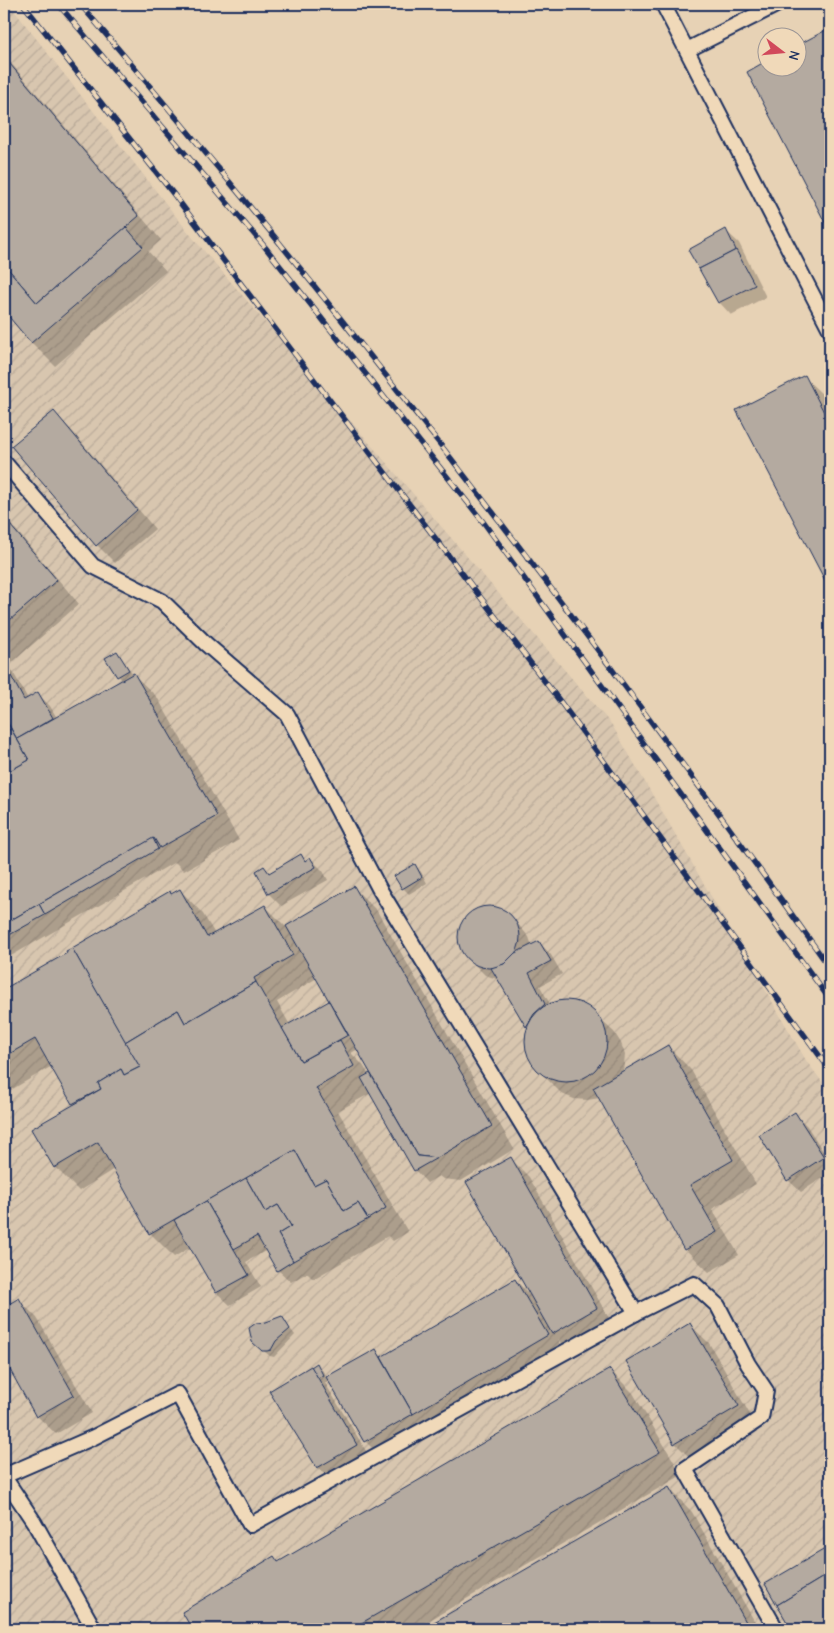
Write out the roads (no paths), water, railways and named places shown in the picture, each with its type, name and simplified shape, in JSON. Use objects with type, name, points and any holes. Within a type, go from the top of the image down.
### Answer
[{"type":"lane","points":[[663,4],[830,329]]},
{"type":"lane","points":[[687,50],[778,4]]},
{"type":"lane","points":[[4,462],[93,566],[162,601],[206,644],[287,714],[380,890],[636,1313]]},
{"type":"lane","points":[[94,1629],[34,1522],[4,1476],[94,1437],[178,1394],[250,1525],[636,1313],[694,1284],[718,1306],[748,1364],[766,1391],[761,1418],[685,1469],[776,1629]]},
{"type":"railway","points":[[23,4],[175,196],[562,704],[830,1070]]},
{"type":"railway","points":[[58,4],[265,247],[484,523],[830,1000]]},
{"type":"railway","points":[[80,4],[276,238],[466,477],[651,721],[830,968]]}]
